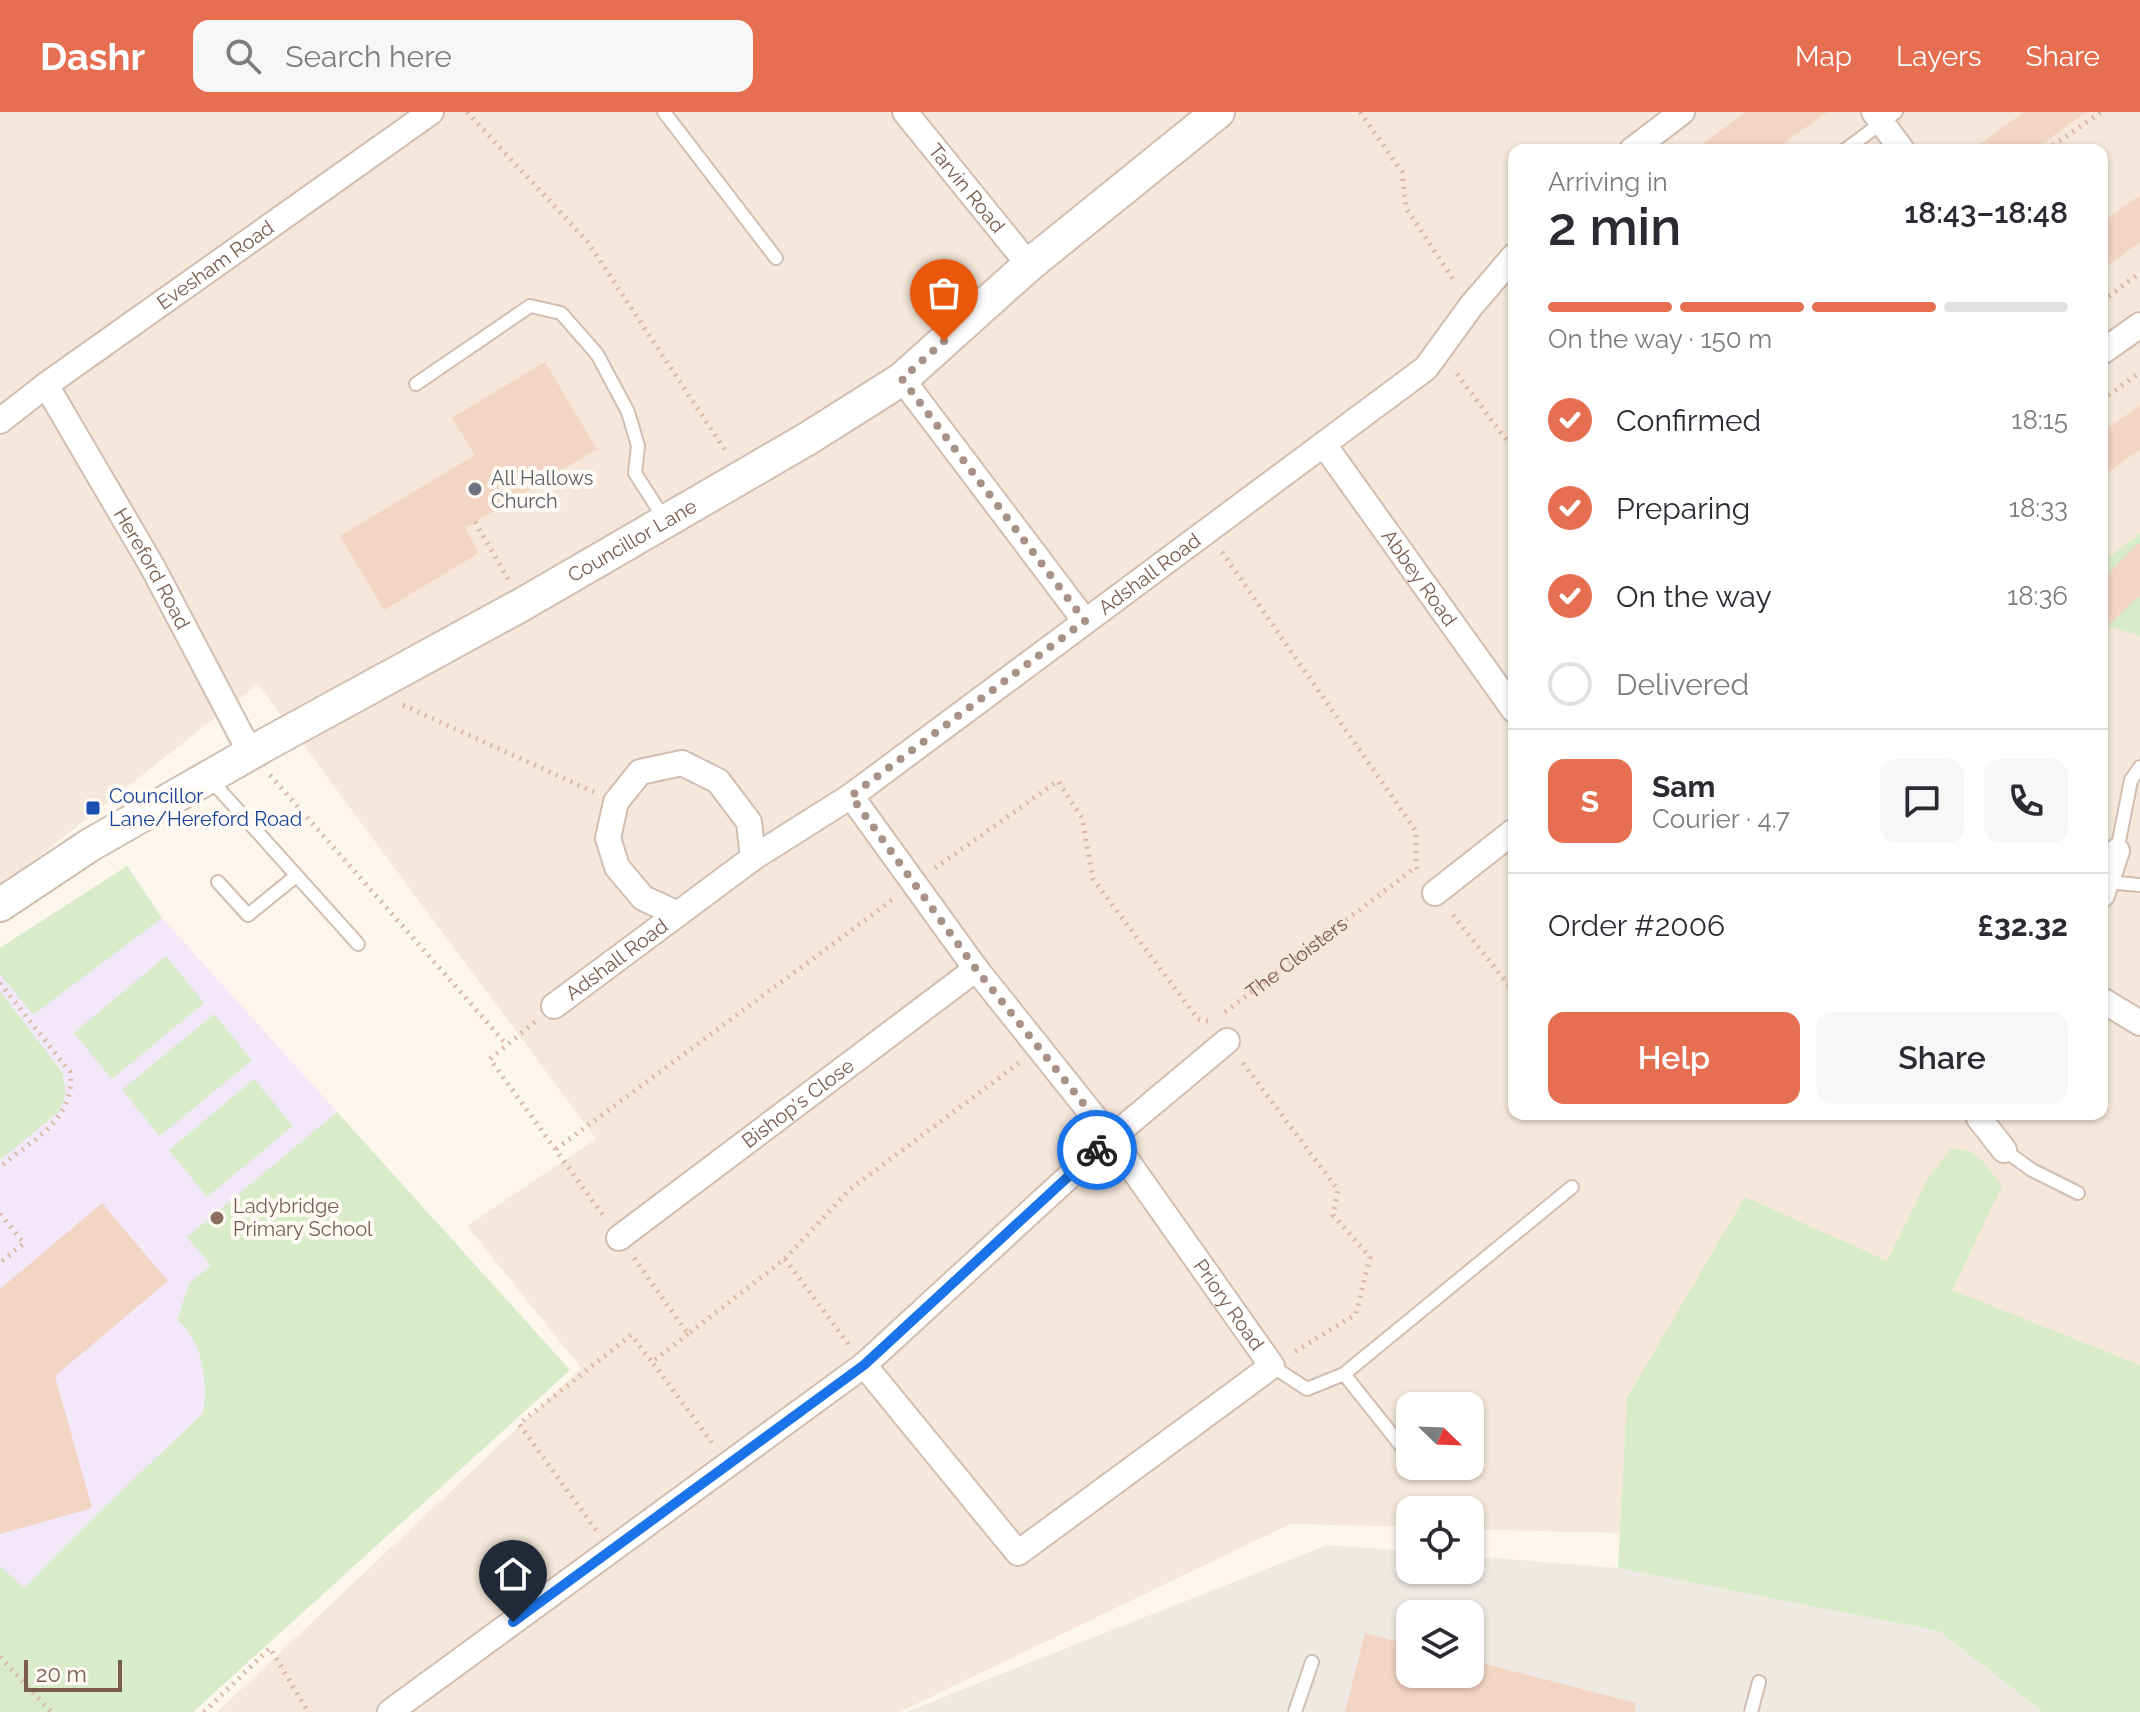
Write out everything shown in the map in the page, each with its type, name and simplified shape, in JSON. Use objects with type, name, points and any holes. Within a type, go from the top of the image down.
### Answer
[{"type":"street","name":"Evesham Road","points":[[0,421],[46,385],[431,112]]},
{"type":"street","name":"Tarvin Road","points":[[905,112],[1029,265]]},
{"type":"street","name":"Councillor Lane","points":[[0,905],[90,845],[523,604],[741,474],[807,439],[902,379],[1029,265],[1218,112]]},
{"type":"street","points":[[1640,144],[1682,112]]},
{"type":"street","points":[[1884,115],[1899,144]]},
{"type":"street","name":"Adshall Road","points":[[554,1006],[753,858],[851,796],[1426,368],[1471,306],[1508,263]]},
{"type":"street","points":[[2108,348],[2140,325]]},
{"type":"street","points":[[902,379],[1085,621]]},
{"type":"street","name":"Hereford Road","points":[[46,385],[152,566],[251,754]]},
{"type":"street","name":"Abbey Road","points":[[1325,446],[1508,702]]},
{"type":"street","name":"Adshall Road","points":[[678,914],[643,898],[617,867],[608,838],[616,802],[640,772],[682,763],[718,781],[749,822],[753,858]]},
{"type":"street","name":"Priory Road","points":[[851,796],[976,969],[1111,1138],[1272,1366],[1018,1553],[864,1365]]},
{"type":"street","points":[[1435,893],[1508,836]]},
{"type":"street","points":[[2108,877],[2117,851]]},
{"type":"street","name":"Bishop's Close","points":[[619,1238],[976,969]]},
{"type":"street","points":[[2108,1004],[2140,1023]]},
{"type":"street","points":[[390,1712],[864,1365],[1111,1138],[1227,1041]]},
{"type":"street","points":[[1981,1120],[2004,1150]]},
{"type":"lane","points":[[664,112],[776,258]]},
{"type":"lane","points":[[1852,144],[1884,115]]},
{"type":"lane","points":[[416,384],[530,306],[561,313],[597,354],[628,412],[638,446],[635,473],[665,520]]},
{"type":"lane","points":[[2117,851],[2131,780],[2140,767]]},
{"type":"lane","points":[[209,778],[358,944]]},
{"type":"lane","points":[[218,882],[248,915],[296,876]]},
{"type":"lane","points":[[2108,888],[2140,885]]},
{"type":"lane","points":[[2004,1150],[2032,1170],[2078,1193]]},
{"type":"lane","points":[[1272,1366],[1307,1389],[1344,1374],[1572,1187]]},
{"type":"lane","points":[[1344,1374],[1396,1439]]},
{"type":"lane","points":[[1295,1712],[1312,1662]]},
{"type":"lane","points":[[1751,1712],[1759,1682]]},
{"type":"path","points":[[467,112],[587,241],[741,474]]},
{"type":"path","points":[[1360,112],[1402,172],[1406,208],[1471,306]]},
{"type":"path","points":[[2055,144],[2101,112]]},
{"type":"path","points":[[2108,297],[2140,273]]},
{"type":"path","points":[[1439,351],[1508,442]]},
{"type":"path","points":[[2108,396],[2140,372]]},
{"type":"path","points":[[475,522],[523,604]]},
{"type":"path","points":[[1208,531],[1416,831],[1416,867],[1508,984]]},
{"type":"path","points":[[369,690],[616,802]]},
{"type":"path","points":[[251,754],[507,1045]]},
{"type":"path","name":"The Cloisters","points":[[914,884],[1058,781],[1082,818],[1093,879],[1198,1019],[1213,1021],[1416,867]]},
{"type":"path","points":[[556,1149],[914,884]]},
{"type":"path","points":[[0,983],[70,1072],[72,1085],[61,1116],[0,1167]]},
{"type":"path","points":[[554,1006],[490,1059],[688,1334]]},
{"type":"path","points":[[1227,1041],[1338,1190],[1333,1215],[1370,1257],[1356,1314],[1272,1366]]},
{"type":"path","points":[[652,1362],[785,1259],[849,1190],[1039,1048]]},
{"type":"path","points":[[0,1214],[24,1243],[0,1263]]},
{"type":"path","points":[[785,1259],[864,1365]]},
{"type":"path","points":[[611,1551],[519,1424],[631,1335],[729,1465]]},
{"type":"path","points":[[204,1712],[270,1648],[308,1712]]},
{"type":"path","points":[[0,1657],[51,1712]]},
{"type":"shaded area","points":[[0,112],[2140,112],[2140,1365],[1951,1290],[1627,1398],[1620,1533],[1484,1529],[1484,1496],[1396,1496],[1396,1527],[1290,1524],[900,1712],[217,1712],[581,1368],[467,1226],[596,1139],[258,684],[0,887]]},
{"type":"shaded area","name":"Ladybridge Primary School","points":[[127,866],[162,918],[570,1370],[193,1712],[0,1626],[0,948]]},
{"type":"shaded area","points":[[1327,1545],[1396,1550],[1396,1584],[1484,1584],[1484,1557],[1618,1568],[1939,1631],[2043,1712],[906,1712]]},
{"type":"green space","points":[[2140,533],[2140,636],[2108,626],[2108,558]]},
{"type":"green space","points":[[127,866],[162,918],[33,1015],[0,974],[0,948]]},
{"type":"green space","points":[[166,956],[204,1003],[112,1079],[74,1033]]},
{"type":"green space","points":[[0,991],[62,1072],[66,1092],[60,1111],[0,1160]]},
{"type":"green space","points":[[214,1014],[252,1060],[160,1136],[122,1090]]},
{"type":"green space","points":[[254,1079],[293,1126],[207,1197],[169,1150]]},
{"type":"green space","points":[[337,1112],[570,1370],[193,1712],[0,1712],[0,1566],[24,1588],[203,1413],[205,1389],[202,1363],[193,1339],[177,1320],[189,1284],[211,1265],[187,1237]]},
{"type":"green space","points":[[1951,1149],[1975,1155],[2002,1186],[1952,1290],[2140,1365],[2140,1712],[2043,1712],[1939,1631],[1618,1568],[1627,1398],[1745,1197],[1887,1261],[1928,1178]]},
{"type":"building","points":[[1746,112],[1827,112],[1783,144],[1702,144]]},
{"type":"building","points":[[2024,112],[2086,112],[2042,144],[1980,144]]},
{"type":"building","points":[[2140,195],[2140,242],[2108,266],[2108,219]]},
{"type":"building","name":"All Hallows Church","points":[[545,362],[597,449],[465,528],[479,553],[384,610],[340,536],[475,455],[452,418]]},
{"type":"building","points":[[2140,405],[2140,449],[2108,473],[2108,429]]},
{"type":"building","points":[[2140,542],[2140,595],[2108,625],[2108,573]]},
{"type":"building","points":[[102,1203],[168,1281],[55,1376],[92,1508],[0,1534],[0,1289]]},
{"type":"building","points":[[1365,1633],[1396,1641],[1396,1688],[1484,1688],[1484,1664],[1636,1703],[1635,1712],[1345,1712]]},
{"type":"way so far","points":[[944,341],[902,379],[1085,621],[851,796],[976,969],[1111,1138],[1097,1150]]},
{"type":"place","name":"All Hallows Church","points":[[475,489]]},
{"type":"place","name":"Councillor Lane/Hereford Road","points":[[93,808]]},
{"type":"place","name":"Ladybridge Primary School","points":[[217,1218]]},
{"type":"route","points":[[513,1622],[864,1365],[1097,1150]]}]
